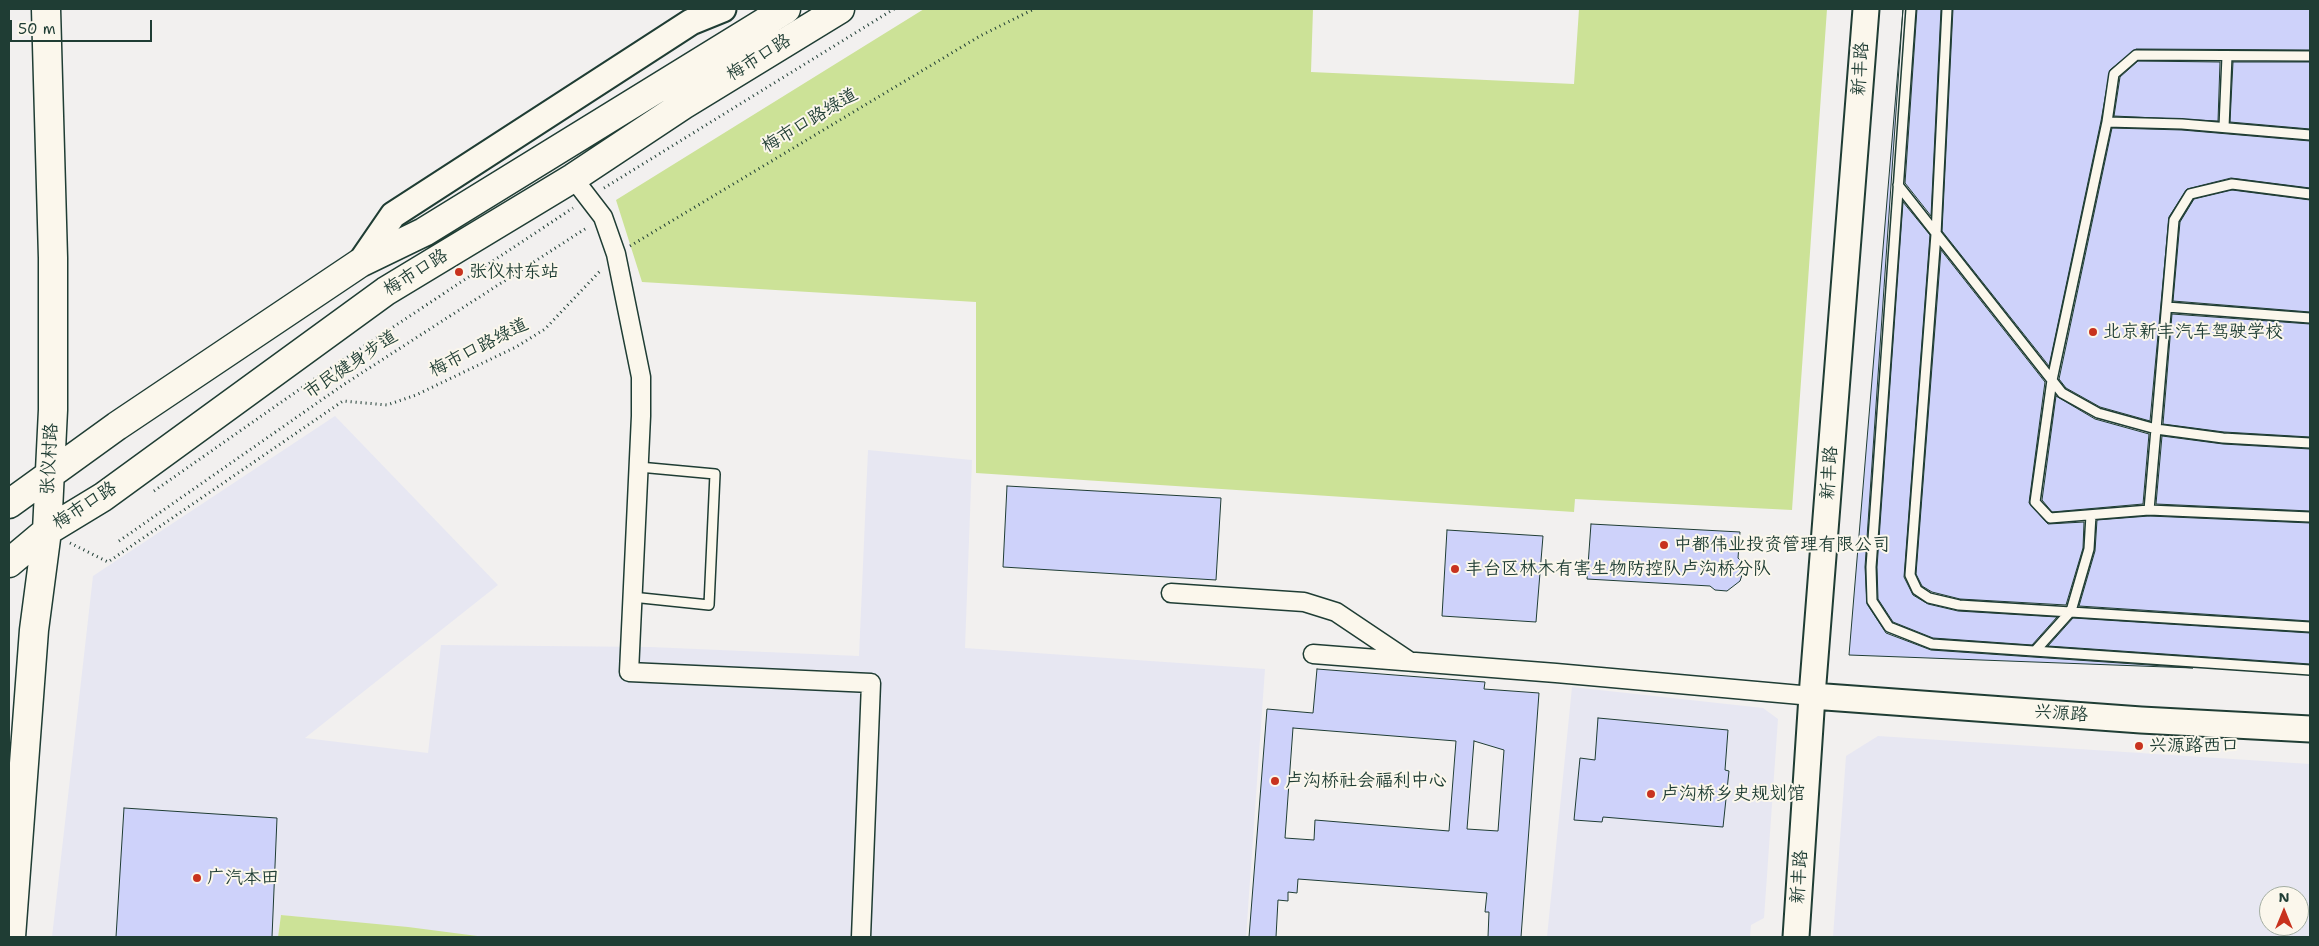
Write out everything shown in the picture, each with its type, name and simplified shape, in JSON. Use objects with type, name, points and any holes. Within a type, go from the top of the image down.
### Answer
[{"type":"main road","name":"张仪村路","points":[[11,937],[34,630],[47,531],[53,410],[52,258],[46,9]]},
{"type":"main road","name":"梅市口路","points":[[9,504],[117,426],[360,263],[424,232],[786,9]]},
{"type":"main road","name":"梅市口路","points":[[9,563],[47,531],[102,497],[386,292],[580,188],[682,105],[840,9]]},
{"type":"street","points":[[360,263],[392,215],[691,22],[723,9]]},
{"type":"street","name":"新丰路","points":[[1796,937],[1812,696],[1866,9]]},
{"type":"street","points":[[580,188],[603,217],[616,254],[641,377],[639,468],[629,672],[871,683],[860,937]]},
{"type":"street","points":[[1171,593],[1304,602],[1336,612],[1409,661]]},
{"type":"street","points":[[1313,654],[1812,696]]},
{"type":"street","name":"兴源路","points":[[1812,696],[2141,720],[2310,729]]},
{"type":"lane","points":[[1911,9],[1871,567],[1872,601],[1889,627],[1932,644],[2310,670]]},
{"type":"lane","points":[[1947,9],[1936,234],[1910,575],[1917,590],[1929,598],[1959,605],[2310,627]]},
{"type":"lane","points":[[2310,56],[2136,55],[2114,74],[2107,122],[2052,380],[2035,502],[2050,518],[2149,510],[2310,517]]},
{"type":"lane","points":[[2224,128],[2227,56]]},
{"type":"lane","points":[[2107,122],[2310,135]]},
{"type":"lane","points":[[2149,510],[2174,220],[2190,194],[2232,184],[2310,194]]},
{"type":"lane","points":[[1898,185],[2062,393],[2098,413],[2156,428],[2223,438],[2310,443]]},
{"type":"lane","points":[[2167,307],[2310,318]]},
{"type":"lane","points":[[632,597],[709,604],[714,474],[639,468]]},
{"type":"lane","points":[[2035,651],[2071,611],[2089,549],[2091,515]]},
{"type":"path","points":[[151,493],[313,380],[580,188],[894,9]]},
{"type":"path","name":"梅市口路绿道","points":[[47,531],[108,562],[343,401],[387,405],[416,395],[516,347],[545,329],[616,254],[980,36],[1034,9]]},
{"type":"path","name":"市民健身步道","points":[[119,541],[343,386],[603,217]]},
{"type":"shaded area","points":[[335,416],[498,585],[305,738],[428,753],[441,645],[650,647],[859,656],[868,450],[972,460],[965,648],[1265,669],[1246,937],[485,937],[281,915],[278,937],[52,937],[93,576]]},
{"type":"shaded area","points":[[1572,687],[1763,708],[1778,719],[1764,918],[1751,925],[1750,937],[1547,937]]},
{"type":"shaded area","points":[[1878,736],[2310,764],[2310,937],[1833,937],[1846,756]]},
{"type":"green space","points":[[924,9],[1313,9],[1311,72],[1574,84],[1579,9],[1827,9],[1792,510],[1575,499],[1574,512],[976,473],[976,302],[642,282],[616,200]]},
{"type":"green space","points":[[281,915],[408,927],[485,937],[278,937]]},
{"type":"building","points":[[1903,9],[1865,567],[1867,604],[1886,633],[1931,650],[2193,668],[1849,655]]},
{"type":"building","points":[[1917,9],[1941,9],[1931,216],[1905,183]]},
{"type":"building","points":[[1953,9],[2310,9],[2310,50],[2136,49],[2110,70],[2049,366],[1942,231]]},
{"type":"building","points":[[2138,61],[2220,62],[2218,121],[2114,116],[2120,77]]},
{"type":"building","points":[[2233,62],[2310,62],[2310,129],[2230,122]]},
{"type":"building","points":[[2112,128],[2182,130],[2310,141],[2310,188],[2231,178],[2187,189],[2169,217],[2150,421],[2100,407],[2066,388],[2059,379]]},
{"type":"building","points":[[2232,190],[2310,200],[2310,312],[2173,301],[2180,222],[2194,199]]},
{"type":"building","points":[[1903,202],[1930,235],[1904,577],[1913,595],[1928,604],[1958,611],[2057,617],[2032,645],[1933,638],[1893,622],[1878,599],[1877,567]]},
{"type":"building","points":[[1941,250],[2045,382],[2029,503],[2048,524],[2084,522],[2083,548],[2066,605],[1960,599],[1932,592],[1922,586],[1916,574]]},
{"type":"building","points":[[2172,314],[2310,324],[2310,437],[2224,432],[2163,424]]},
{"type":"building","points":[[2056,396],[2095,419],[2149,434],[2143,504],[2052,512],[2042,500]]},
{"type":"building","points":[[2162,436],[2223,444],[2310,449],[2310,511],[2156,504]]},
{"type":"building","points":[[1007,486],[1221,498],[1216,580],[1003,567]]},
{"type":"building","points":[[2149,516],[2310,523],[2310,621],[2079,606],[2095,551],[2097,520]]},
{"type":"building","name":"中都伟业投资管理有限公司","points":[[1591,524],[1740,532],[1738,558],[1742,562],[1743,572],[1740,581],[1727,591],[1715,590],[1710,586],[1587,579]]},
{"type":"building","name":"丰台区林木有害生物防控队卢沟桥分队","points":[[1447,530],[1543,536],[1536,622],[1442,616]]},
{"type":"building","points":[[2073,618],[2310,633],[2310,664],[2048,646]]},
{"type":"building","name":"卢沟桥社会福利中心","points":[[1317,669],[1485,682],[1484,689],[1539,693],[1521,937],[1488,937],[1489,912],[1485,912],[1487,893],[1298,879],[1297,893],[1288,892],[1288,901],[1278,900],[1276,937],[1249,937],[1267,709],[1313,713]],"holes":[[[1293,728],[1456,741],[1449,831],[1315,820],[1314,840],[1285,838]],[[1474,741],[1504,750],[1498,831],[1467,829]]]},
{"type":"building","name":"卢沟桥乡史规划馆","points":[[1598,718],[1728,730],[1725,770],[1729,771],[1723,827],[1603,817],[1602,822],[1574,820],[1580,758],[1595,760]]},
{"type":"building","name":"广汽本田","points":[[124,808],[277,818],[272,937],[116,937]]},
{"type":"place","name":"张仪村东站","points":[[459,272]]},
{"type":"place","name":"北京新丰汽车驾驶学校","points":[[2093,332]]},
{"type":"place","name":"中都伟业投资管理有限公司","points":[[1664,545]]},
{"type":"place","name":"丰台区林木有害生物防控队卢沟桥分队","points":[[1455,569]]},
{"type":"place","name":"兴源路西口","points":[[2139,746]]},
{"type":"place","name":"卢沟桥社会福利中心","points":[[1275,781]]},
{"type":"place","name":"卢沟桥乡史规划馆","points":[[1651,794]]},
{"type":"place","name":"广汽本田","points":[[197,878]]}]
